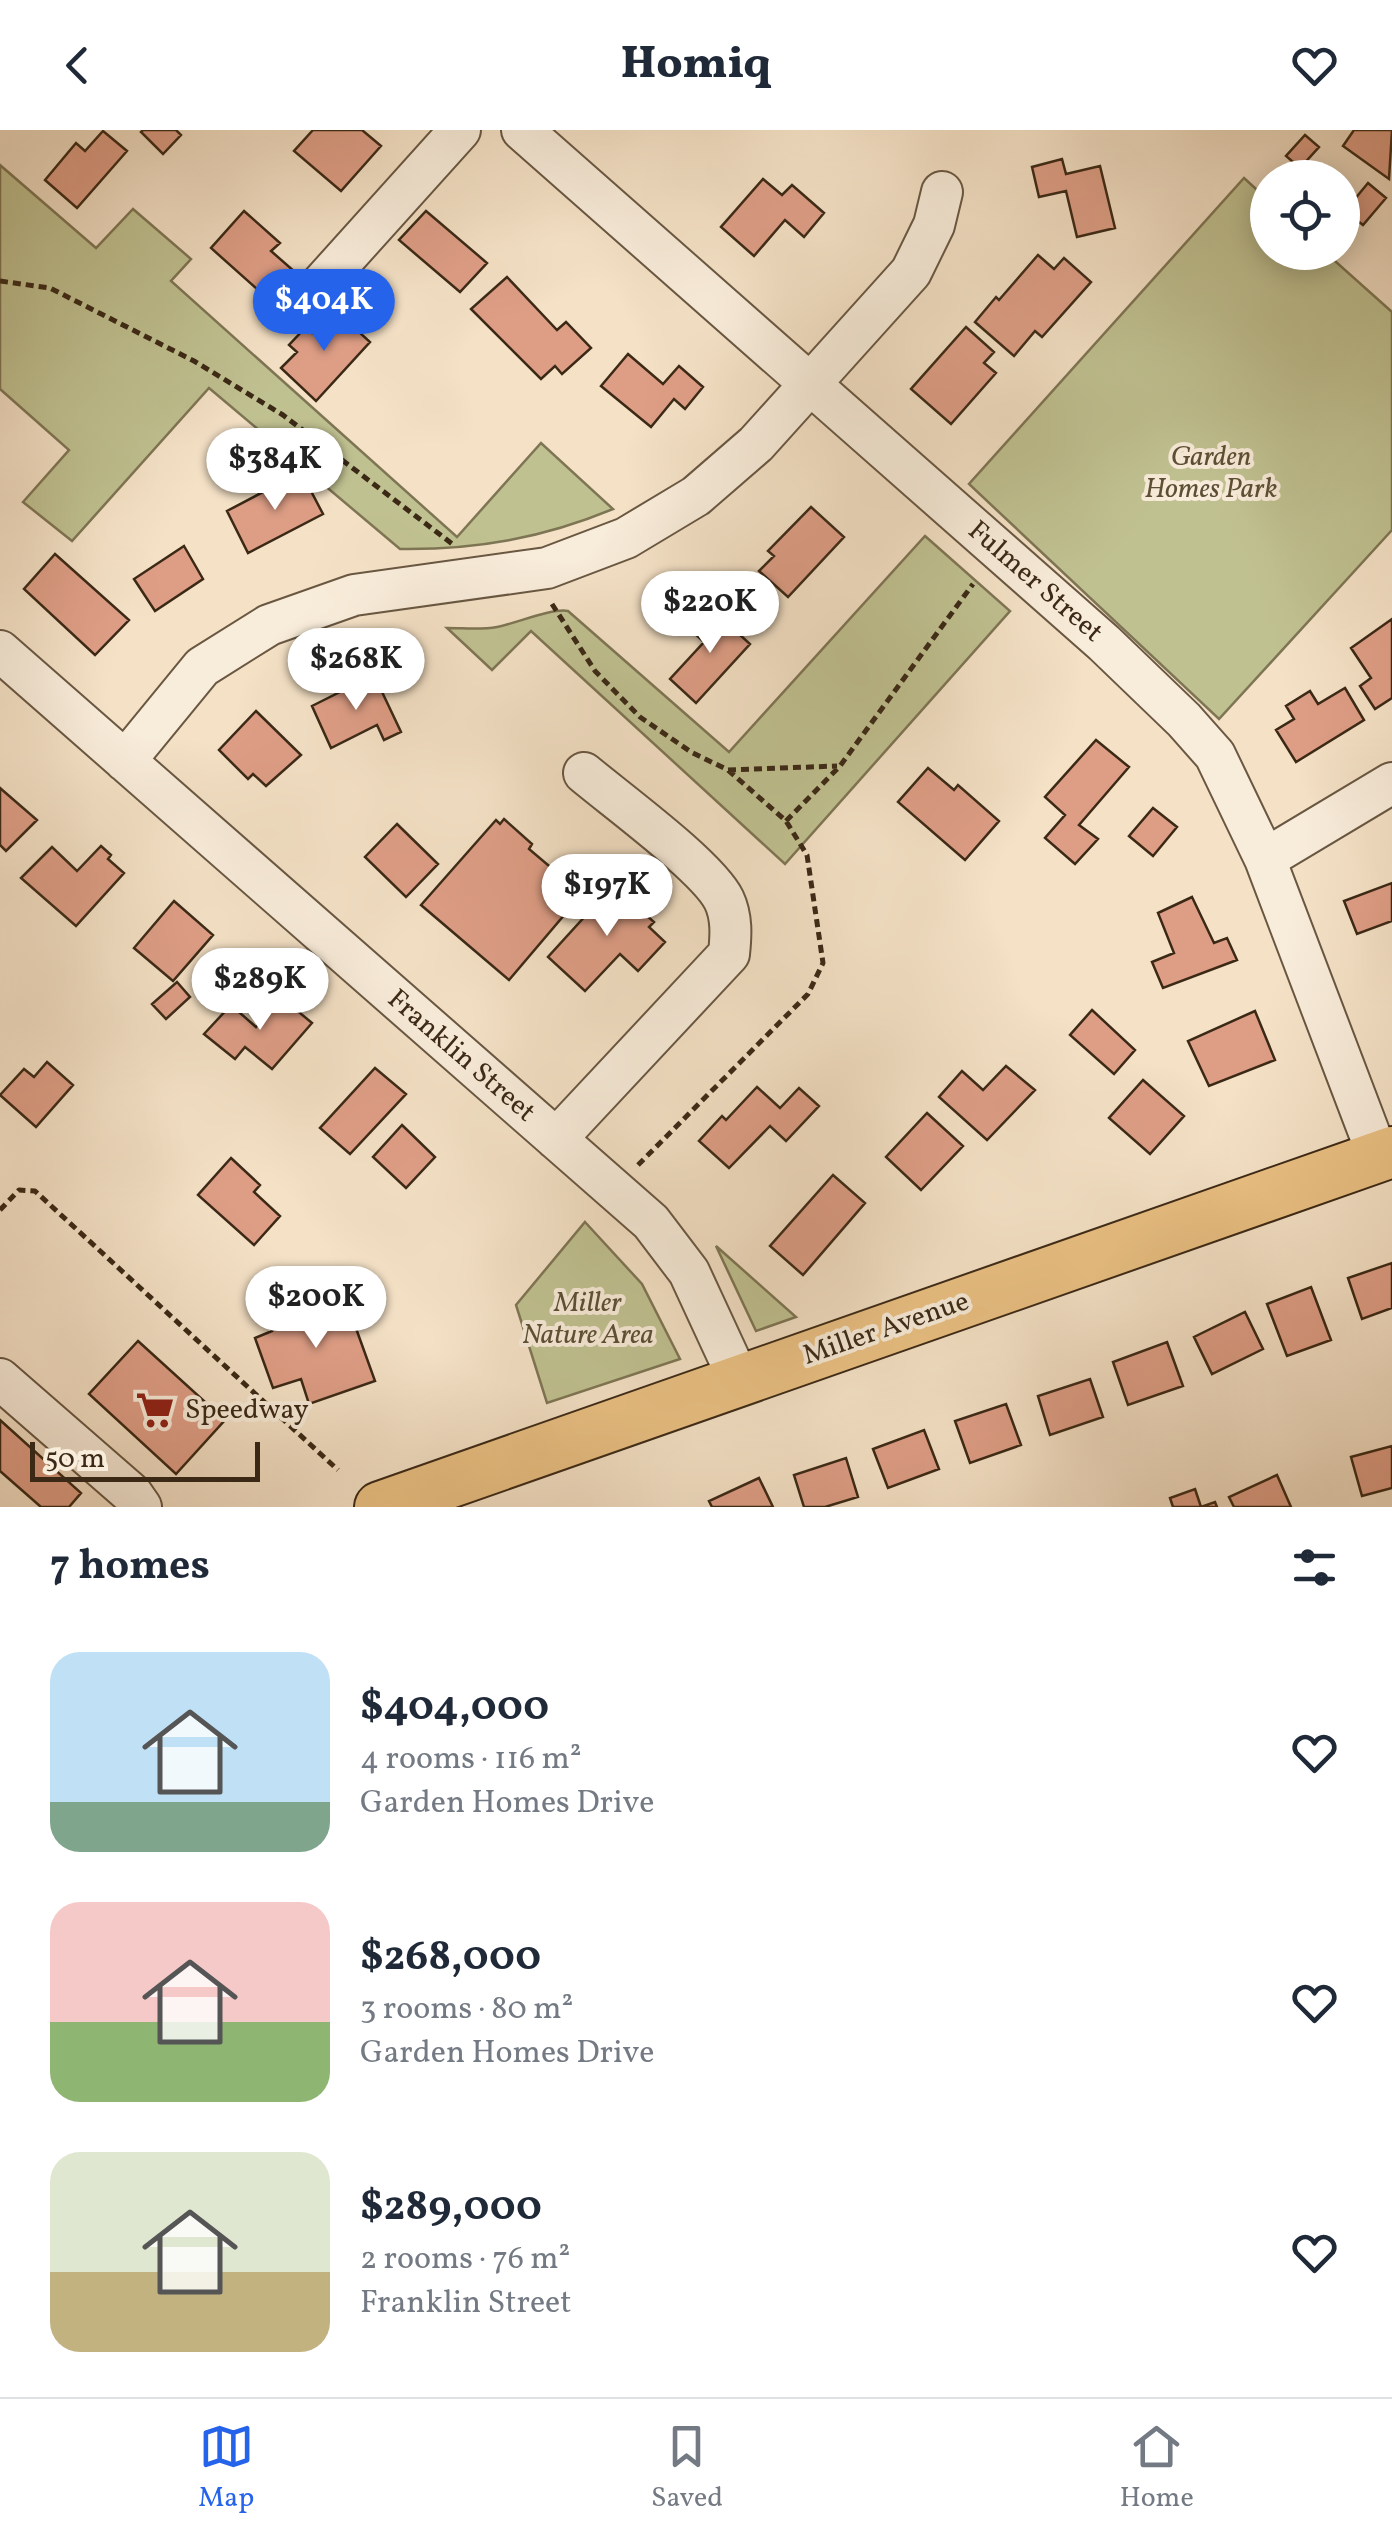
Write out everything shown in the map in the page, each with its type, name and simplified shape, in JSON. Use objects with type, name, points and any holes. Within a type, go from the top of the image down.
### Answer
[{"type":"main road","name":"Miller Avenue","points":[[380,1507],[1385,1154]]},
{"type":"street","points":[[298,310],[460,130]]},
{"type":"street","name":"Fulmer Street","points":[[522,130],[1104,643],[1184,720],[1215,756],[1266,859],[1385,1154]]},
{"type":"street","points":[[125,762],[202,666],[269,625],[354,595],[547,568],[626,538],[696,496],[756,444],[911,272],[934,225],[942,192]]},
{"type":"street","name":"Franklin Street","points":[[0,651],[651,1222],[689,1272],[739,1380]]},
{"type":"street","points":[[556,1139],[728,954],[731,936],[729,912],[710,879],[584,773]]},
{"type":"street","points":[[1266,859],[1392,783]]},
{"type":"street","points":[[0,1379],[132,1494],[141,1507]]},
{"type":"path","points":[[0,282],[50,288],[194,362],[284,415],[464,553]]},
{"type":"path","points":[[786,821],[840,766],[973,584]]},
{"type":"path","points":[[728,770],[840,766]]},
{"type":"path","points":[[0,1210],[20,1190],[35,1192],[338,1470]]},
{"type":"green space","points":[[0,165],[96,248],[133,209],[191,259],[171,281],[457,537],[541,443],[613,509],[561,528],[509,540],[400,549],[209,388],[72,541],[23,502],[69,450],[0,389]]},
{"type":"green space","name":"Garden Homes Park","points":[[1244,178],[1250,183],[1250,270],[1345,270],[1392,312],[1392,530],[1219,719],[969,484]]},
{"type":"green space","points":[[925,536],[1010,611],[785,864],[531,631],[492,670],[447,628],[491,628],[568,611],[729,752]]},
{"type":"green space","name":"Miller Nature Area","points":[[585,1222],[642,1284],[680,1359],[547,1403],[516,1305]]},
{"type":"green space","name":"Miller Nature Area","points":[[716,1246],[796,1317],[756,1331]]},
{"type":"building","points":[[143,130],[176,130],[181,135],[163,154]]},
{"type":"building","points":[[313,130],[362,130],[381,146],[341,191],[294,151]]},
{"type":"building","points":[[1354,130],[1392,130],[1389,179],[1343,146]]},
{"type":"building","points":[[103,131],[127,151],[77,208],[45,180],[76,143],[85,151]]},
{"type":"building","points":[[1305,135],[1319,147],[1307,160],[1291,160],[1286,156]]},
{"type":"building","points":[[1062,159],[1066,174],[1100,166],[1115,228],[1077,237],[1066,191],[1039,197],[1032,167]]},
{"type":"building","points":[[763,179],[782,195],[792,185],[824,213],[804,237],[785,220],[754,256],[721,227]]},
{"type":"building","points":[[1368,183],[1386,198],[1363,225],[1360,223],[1360,193]]},
{"type":"building","points":[[244,211],[280,243],[271,251],[303,279],[276,306],[211,248]]},
{"type":"building","points":[[426,211],[487,263],[460,292],[399,240]]},
{"type":"building","points":[[1038,255],[1054,269],[1064,258],[1091,282],[1042,337],[1035,331],[1014,356],[975,322]]},
{"type":"building","points":[[507,277],[557,330],[566,322],[591,348],[562,374],[555,366],[541,379],[471,309]]},
{"type":"building","points":[[334,309],[370,342],[316,401],[281,368],[297,352],[289,345],[306,327],[312,333]]},
{"type":"building","points":[[966,327],[994,352],[984,363],[996,373],[951,424],[911,389]]},
{"type":"building","points":[[628,354],[663,384],[679,366],[703,387],[685,409],[674,399],[651,427],[601,386]]},
{"type":"building","points":[[301,472],[323,514],[248,553],[227,511]]},
{"type":"building","points":[[811,507],[844,537],[788,597],[759,571],[774,556],[768,551]]},
{"type":"building","points":[[184,546],[203,579],[155,611],[134,579]]},
{"type":"building","points":[[55,554],[129,620],[95,655],[24,589]]},
{"type":"building","points":[[712,609],[750,644],[696,703],[670,679],[704,642],[692,631]]},
{"type":"building","points":[[1392,619],[1392,698],[1375,709],[1360,686],[1371,678],[1351,648]]},
{"type":"building","points":[[374,675],[401,732],[384,740],[377,725],[331,748],[312,706]]},
{"type":"building","points":[[1345,688],[1364,720],[1296,762],[1276,730],[1294,719],[1286,706],[1310,691],[1318,704]]},
{"type":"building","points":[[256,711],[301,755],[266,786],[253,774],[248,779],[219,750]]},
{"type":"building","points":[[1096,740],[1129,767],[1079,825],[1098,839],[1075,864],[1045,838],[1065,815],[1045,797]]},
{"type":"building","points":[[928,768],[954,790],[958,785],[999,821],[965,860],[898,802]]},
{"type":"building","points":[[0,788],[37,820],[6,851],[0,845]]},
{"type":"building","points":[[1153,808],[1177,827],[1153,856],[1129,836]]},
{"type":"building","points":[[504,819],[532,844],[529,849],[555,871],[561,864],[578,879],[573,885],[582,894],[509,980],[421,905],[496,820],[500,824]]},
{"type":"building","points":[[397,824],[438,864],[406,897],[365,857]]},
{"type":"building","points":[[101,846],[111,855],[108,859],[124,873],[76,926],[21,878],[52,847],[77,871]]},
{"type":"building","points":[[1392,883],[1392,921],[1357,934],[1344,901]]},
{"type":"building","points":[[618,884],[641,905],[638,908],[654,922],[649,927],[665,942],[638,971],[620,954],[585,991],[548,957]]},
{"type":"building","points":[[1192,897],[1214,943],[1227,938],[1237,960],[1163,988],[1152,962],[1174,953],[1158,913]]},
{"type":"building","points":[[174,901],[213,935],[173,981],[134,948]]},
{"type":"building","points":[[177,982],[190,997],[166,1019],[152,1004]]},
{"type":"building","points":[[282,998],[312,1023],[272,1069],[245,1047],[235,1059],[204,1034],[231,1005],[256,1027]]},
{"type":"building","points":[[1092,1010],[1135,1050],[1114,1074],[1070,1035]]},
{"type":"building","points":[[1255,1011],[1275,1060],[1209,1086],[1188,1041]]},
{"type":"building","points":[[47,1062],[73,1085],[36,1127],[0,1095],[24,1069],[34,1077]]},
{"type":"building","points":[[1006,1066],[1035,1090],[987,1140],[939,1097],[962,1071],[983,1090]]},
{"type":"building","points":[[375,1068],[406,1094],[350,1154],[320,1128]]},
{"type":"building","points":[[1143,1080],[1184,1116],[1150,1154],[1109,1118]]},
{"type":"building","points":[[757,1087],[780,1108],[799,1088],[819,1106],[786,1141],[770,1126],[729,1168],[699,1141],[722,1116],[726,1120]]},
{"type":"building","points":[[927,1113],[963,1146],[921,1190],[886,1157]]},
{"type":"building","points":[[402,1125],[435,1157],[406,1188],[373,1157]]},
{"type":"building","points":[[231,1158],[260,1185],[254,1192],[280,1216],[254,1245],[198,1195]]},
{"type":"building","points":[[833,1175],[865,1203],[803,1275],[770,1246]]},
{"type":"building","points":[[1392,1263],[1392,1308],[1362,1319],[1348,1278]]},
{"type":"building","points":[[1311,1287],[1331,1340],[1287,1356],[1267,1304]]},
{"type":"building","points":[[344,1295],[375,1381],[309,1404],[301,1379],[273,1388],[255,1338],[272,1331],[268,1322]]},
{"type":"building","points":[[1245,1312],[1263,1349],[1212,1374],[1194,1337]]},
{"type":"building","points":[[138,1341],[225,1420],[176,1474],[89,1394]]},
{"type":"building","points":[[1167,1342],[1183,1386],[1128,1405],[1113,1362]]},
{"type":"building","points":[[1090,1379],[1103,1417],[1050,1435],[1038,1396]]},
{"type":"building","points":[[1006,1404],[1021,1445],[970,1463],[955,1421]]},
{"type":"building","points":[[0,1420],[81,1493],[69,1507],[41,1507],[0,1471]]},
{"type":"building","points":[[924,1430],[939,1469],[888,1488],[873,1449]]},
{"type":"building","points":[[1392,1446],[1392,1488],[1362,1496],[1351,1457]]},
{"type":"building","points":[[846,1458],[858,1497],[825,1507],[804,1507],[794,1475]]},
{"type":"building","points":[[1277,1475],[1291,1507],[1234,1507],[1229,1497]]},
{"type":"building","points":[[759,1478],[773,1507],[712,1507],[709,1501]]},
{"type":"building","points":[[1195,1489],[1201,1507],[1173,1507],[1170,1498]]},
{"type":"place","name":"Speedway","points":[[155,1410]]}]
